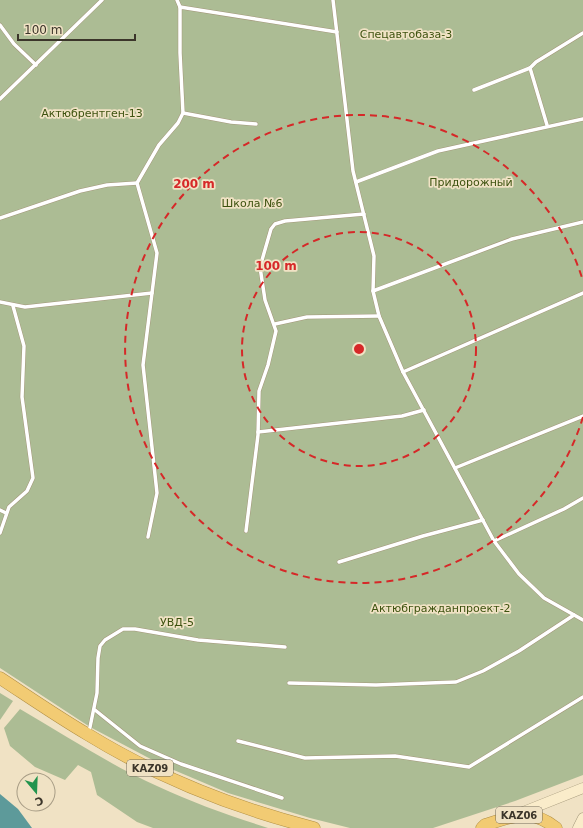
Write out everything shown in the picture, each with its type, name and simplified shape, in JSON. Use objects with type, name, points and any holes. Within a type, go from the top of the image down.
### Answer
[{"type":"highway","name":"KAZ09","points":[[0,678],[88,735],[162,774],[227,801],[314,828]]},
{"type":"highway","name":"KАZ06","points":[[481,827],[516,814],[533,816],[549,822],[556,828]]},
{"type":"main road","points":[[516,814],[583,788]]},
{"type":"main road","points":[[578,828],[583,818]]},
{"type":"lane","points":[[0,99],[102,0]]},
{"type":"lane","points":[[148,537],[158,493],[143,365],[157,253],[137,183],[159,145],[178,124],[183,113],[180,53],[180,7],[177,0]]},
{"type":"lane","points":[[333,0],[356,182],[374,256],[373,292],[379,316],[403,372],[494,541],[519,574],[544,598],[583,620]]},
{"type":"lane","points":[[180,7],[337,32]]},
{"type":"lane","points":[[0,25],[14,44],[36,65]]},
{"type":"lane","points":[[474,90],[530,68],[536,62],[583,33]]},
{"type":"lane","points":[[530,68],[547,126]]},
{"type":"lane","points":[[183,113],[231,122],[256,124]]},
{"type":"lane","points":[[356,182],[438,151],[583,119]]},
{"type":"lane","points":[[0,218],[80,191],[107,185],[137,183]]},
{"type":"lane","points":[[246,532],[258,432],[259,391],[268,365],[276,331],[275,324],[265,300],[260,267],[271,229],[275,224],[285,221],[364,214]]},
{"type":"lane","points":[[373,292],[512,239],[583,222]]},
{"type":"lane","points":[[0,302],[13,306],[25,307],[152,293]]},
{"type":"lane","points":[[403,372],[583,294]]},
{"type":"lane","points":[[0,533],[6,514],[16,499],[27,491],[33,478],[22,397],[24,346],[13,306]]},
{"type":"lane","points":[[275,324],[307,318],[379,316]]},
{"type":"lane","points":[[258,432],[402,416],[424,410]]},
{"type":"lane","points":[[455,468],[583,416]]},
{"type":"lane","points":[[494,541],[564,509],[583,498]]},
{"type":"lane","points":[[0,510],[6,514]]},
{"type":"lane","points":[[339,562],[423,536],[483,520]]},
{"type":"lane","points":[[288,683],[376,685],[456,682],[483,671],[501,661],[574,615]]},
{"type":"lane","points":[[88,735],[95,710],[100,646],[105,640],[123,629],[135,629],[198,640],[285,647]]},
{"type":"lane","points":[[238,741],[305,758],[394,756],[469,767],[583,697]]},
{"type":"lane","points":[[95,710],[140,746],[181,764],[282,798]]},
{"type":"green space","points":[[0,0],[583,0],[583,775],[515,801],[433,828],[350,828],[310,818],[228,793],[162,765],[90,727],[0,668]]},
{"type":"green space","points":[[0,693],[13,701],[0,720]]},
{"type":"green space","points":[[20,709],[139,778],[198,804],[268,828],[153,828],[137,822],[97,795],[91,772],[78,765],[65,780],[56,776],[56,772],[47,772],[35,767],[10,746],[4,728]]},
{"type":"water","points":[[0,794],[16,807],[16,812],[20,812],[32,828],[0,828]]},
{"type":"park label","name":"Спецавтобаза-3","points":[[406,34]]},
{"type":"park label","name":"Актюбрентген-13","points":[[92,113]]},
{"type":"park label","name":"Придорожный","points":[[471,182]]},
{"type":"park label","name":"Школа №6","points":[[252,203]]},
{"type":"park label","name":"Актюбгражданпроект-2","points":[[441,608]]},
{"type":"park label","name":"УВД-5","points":[[177,622]]}]
